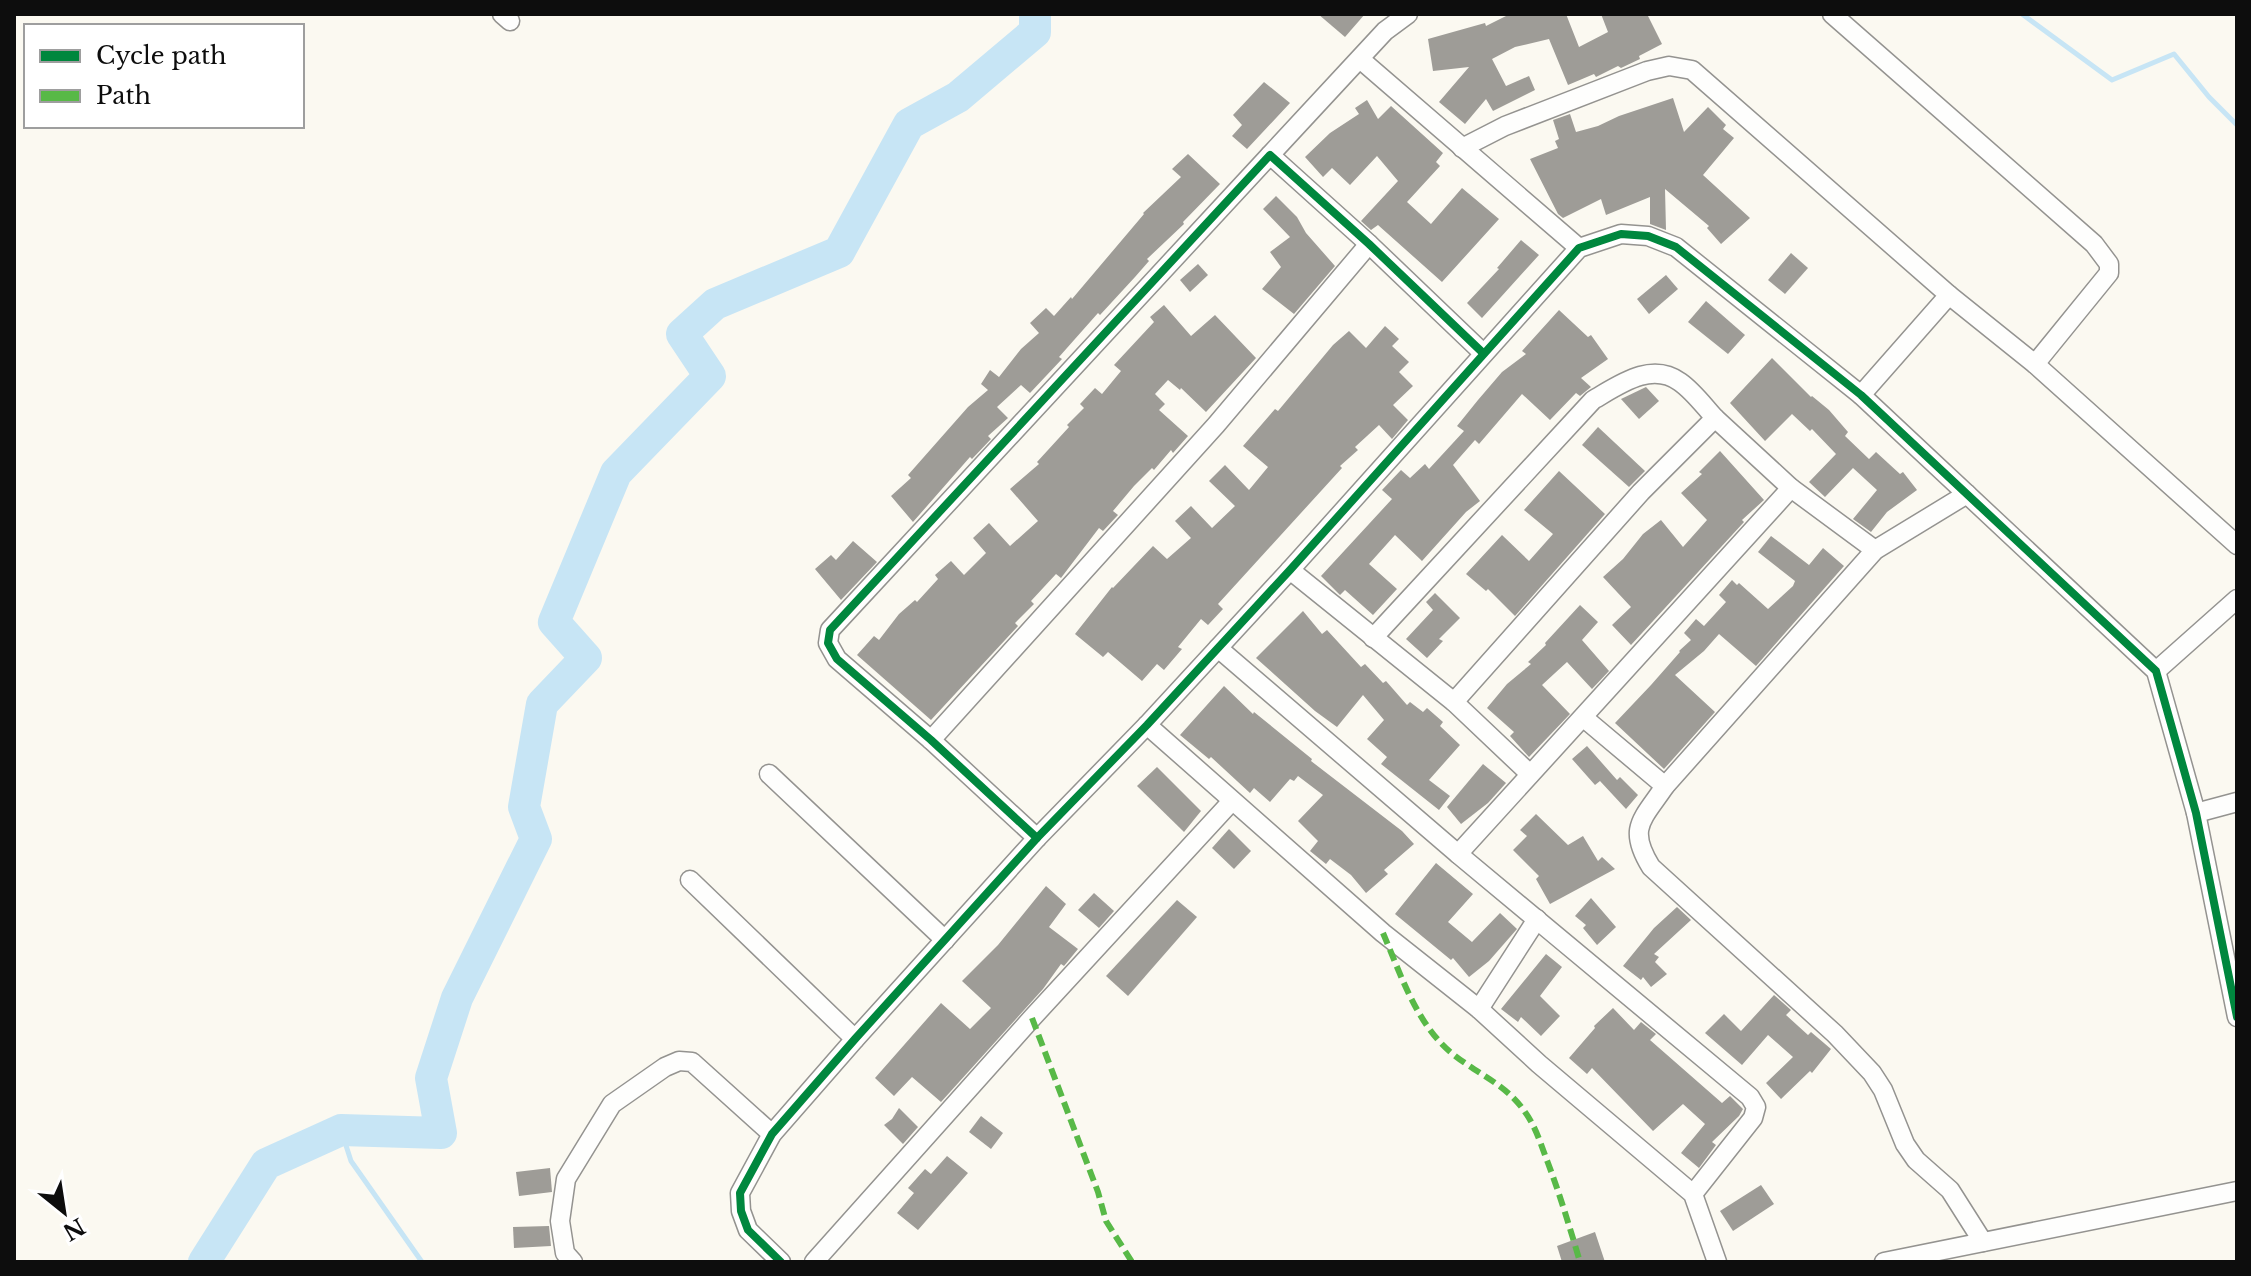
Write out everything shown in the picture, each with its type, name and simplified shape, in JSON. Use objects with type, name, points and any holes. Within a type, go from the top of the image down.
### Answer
[{"type":"street","points":[[1037,838],[837,659],[828,643],[830,630],[1385,31],[1408,14]]},
{"type":"street","points":[[1832,14],[2094,244],[2109,264],[2109,273],[2035,364]]},
{"type":"street","points":[[1360,59],[1579,248]]},
{"type":"street","points":[[1462,148],[1505,126],[1647,71],[1669,66],[1692,70],[1949,295],[2035,364],[2237,545]]},
{"type":"street","points":[[1270,155],[1483,353]]},
{"type":"street","points":[[781,1262],[748,1230],[741,1211],[740,1193],[772,1134],[1037,838],[1147,725],[1290,570],[1579,248],[1621,234],[1648,236],[1676,247],[1861,395],[2156,671],[2196,813],[2237,1017]]},
{"type":"street","points":[[931,740],[1216,425],[1369,244]]},
{"type":"street","points":[[1861,395],[1949,295]]},
{"type":"street","points":[[1373,638],[1593,400],[1624,382],[1649,373],[1680,381],[1791,488],[1875,550]]},
{"type":"street","points":[[1454,702],[1641,492],[1715,418]]},
{"type":"street","points":[[1458,854],[1791,488]]},
{"type":"street","points":[[1967,494],[1875,550],[1665,786],[1643,819],[1637,835],[1640,849],[1651,867],[1835,1034],[1872,1073],[1883,1090],[1905,1144],[1916,1160],[1950,1190],[1983,1242]]},
{"type":"street","points":[[1290,570],[1454,702],[1530,774]]},
{"type":"street","points":[[2156,671],[2237,599]]},
{"type":"street","points":[[1218,648],[1458,854],[1750,1097],[1756,1107],[1753,1118],[1693,1194]]},
{"type":"street","points":[[1584,718],[1665,786]]},
{"type":"street","points":[[1147,725],[1383,933],[1479,1009],[1693,1194],[1717,1262]]},
{"type":"street","points":[[769,774],[945,940]]},
{"type":"street","points":[[814,1262],[1032,1018],[1232,801]]},
{"type":"street","points":[[2196,813],[2237,802]]},
{"type":"street","points":[[690,880],[855,1039]]},
{"type":"street","points":[[1479,1009],[1537,919]]},
{"type":"street","points":[[573,1262],[565,1253],[560,1221],[566,1179],[612,1104],[665,1067],[679,1061],[692,1062],[772,1134]]},
{"type":"street","points":[[1884,1262],[2237,1191]]},
{"type":"building","points":[[1318,14],[1365,14],[1345,37]]},
{"type":"building","points":[[1510,14],[1566,14],[1579,47],[1608,32],[1601,14],[1647,14],[1662,44],[1621,68],[1618,66],[1596,77],[1594,74],[1568,85],[1549,39],[1515,47],[1492,59],[1506,86],[1529,76],[1535,90],[1493,111],[1486,99],[1465,124],[1439,102],[1469,67],[1433,71],[1428,39],[1485,23],[1486,26]]},
{"type":"building","points":[[1264,82],[1290,103],[1247,149],[1232,136],[1242,125],[1233,115]]},
{"type":"building","points":[[1673,98],[1684,132],[1708,107],[1726,125],[1723,129],[1734,138],[1703,175],[1750,218],[1721,244],[1707,228],[1709,226],[1665,189],[1666,230],[1650,224],[1650,197],[1606,215],[1601,199],[1563,218],[1558,214],[1530,159],[1558,148],[1555,141],[1559,139],[1553,120],[1570,114],[1576,132]]},
{"type":"building","points":[[1367,100],[1378,119],[1391,106],[1443,153],[1436,162],[1440,166],[1407,202],[1431,224],[1462,188],[1499,219],[1442,282],[1378,225],[1371,230],[1361,221],[1398,181],[1377,156],[1350,185],[1332,168],[1323,177],[1305,157],[1330,133],[1359,114],[1355,108]]},
{"type":"building","points":[[1188,154],[1220,184],[1147,259],[1149,261],[1100,315],[1098,313],[1030,393],[1021,385],[997,407],[1008,418],[988,436],[991,439],[972,459],[970,457],[913,522],[891,496],[911,478],[908,475],[968,407],[988,390],[981,384],[990,370],[999,377],[1021,349],[1039,333],[1030,323],[1046,308],[1054,316],[1072,299],[1143,213],[1181,177],[1172,169]]},
{"type":"building","points":[[1276,196],[1297,217],[1306,233],[1335,266],[1294,314],[1262,289],[1281,267],[1270,252],[1290,237],[1263,209]]},
{"type":"building","points":[[1521,240],[1539,255],[1482,318],[1467,303]]},
{"type":"building","points":[[1791,253],[1808,268],[1785,294],[1768,280]]},
{"type":"building","points":[[1198,264],[1208,275],[1190,292],[1180,280]]},
{"type":"building","points":[[1666,275],[1678,289],[1649,314],[1637,299]]},
{"type":"building","points":[[1706,301],[1745,335],[1728,354],[1688,322]]},
{"type":"building","points":[[1164,305],[1191,336],[1215,315],[1256,358],[1206,412],[1168,380],[1155,394],[1165,404],[1159,410],[1188,436],[1134,486],[1113,511],[1118,515],[1103,531],[1099,528],[1061,578],[1056,574],[1031,601],[1034,604],[1015,623],[1018,626],[931,720],[857,655],[874,636],[879,640],[899,614],[915,600],[917,602],[938,579],[935,575],[951,561],[964,575],[986,553],[973,538],[989,523],[1010,546],[1038,521],[1010,489],[1039,464],[1037,462],[1084,408],[1080,404],[1095,388],[1102,394],[1121,371],[1114,365],[1154,322],[1150,317]]},
{"type":"building","points":[[1559,310],[1588,337],[1591,335],[1608,359],[1581,378],[1591,387],[1580,396],[1576,393],[1550,420],[1522,394],[1479,444],[1475,440],[1453,465],[1480,501],[1466,512],[1422,561],[1395,535],[1369,564],[1397,589],[1373,615],[1345,590],[1340,595],[1321,576],[1392,499],[1382,490],[1401,470],[1410,478],[1425,464],[1429,469],[1464,431],[1457,426],[1478,400],[1502,372],[1526,354],[1522,351]]},
{"type":"building","points":[[1385,326],[1399,339],[1392,346],[1409,362],[1399,372],[1413,386],[1393,405],[1408,420],[1392,439],[1379,425],[1355,447],[1358,450],[1340,466],[1342,468],[1218,604],[1223,609],[1208,625],[1201,619],[1164,670],[1157,664],[1142,681],[1108,652],[1103,657],[1075,634],[1112,587],[1153,546],[1167,559],[1191,538],[1175,521],[1191,506],[1212,528],[1235,506],[1209,481],[1225,465],[1249,490],[1268,467],[1243,446],[1275,409],[1278,411],[1333,345],[1349,331],[1366,348]]},
{"type":"building","points":[[1772,358],[1811,397],[1829,410],[1848,432],[1845,436],[1869,459],[1876,452],[1900,474],[1903,472],[1917,490],[1887,512],[1871,532],[1853,519],[1877,490],[1853,468],[1825,497],[1809,482],[1836,454],[1812,429],[1810,431],[1792,414],[1765,441],[1730,403]]},
{"type":"building","points":[[1646,387],[1659,401],[1639,419],[1621,399]]},
{"type":"building","points":[[1598,427],[1645,471],[1629,487],[1582,445]]},
{"type":"building","points":[[1720,451],[1764,500],[1742,520],[1744,522],[1631,645],[1612,625],[1631,607],[1603,577],[1643,534],[1661,520],[1683,547],[1707,520],[1681,493],[1702,474],[1699,472]]},
{"type":"building","points":[[1559,471],[1605,514],[1515,616],[1488,589],[1486,591],[1466,574],[1502,535],[1529,561],[1553,534],[1524,510]]},
{"type":"building","points":[[1771,536],[1809,565],[1823,548],[1844,566],[1756,666],[1719,634],[1675,675],[1715,712],[1664,769],[1615,723],[1691,640],[1684,633],[1696,619],[1704,626],[1726,602],[1719,595],[1732,580],[1768,609],[1793,586],[1795,581],[1758,552]]},
{"type":"building","points":[[853,541],[877,562],[841,600],[815,569],[831,555],[836,560]]},
{"type":"building","points":[[1435,593],[1460,618],[1439,639],[1443,641],[1427,658],[1406,639],[1433,610],[1426,602]]},
{"type":"building","points":[[1580,605],[1598,622],[1582,640],[1609,671],[1592,689],[1567,662],[1542,685],[1570,714],[1529,757],[1510,736],[1514,732],[1487,708],[1507,684],[1531,664],[1528,662]]},
{"type":"building","points":[[1303,611],[1322,634],[1327,630],[1361,667],[1365,664],[1383,683],[1386,681],[1407,705],[1410,702],[1423,712],[1427,708],[1443,722],[1440,726],[1460,745],[1429,780],[1450,796],[1439,810],[1381,764],[1387,757],[1367,739],[1384,720],[1363,695],[1337,727],[1256,658]]},
{"type":"building","points":[[1224,686],[1253,714],[1402,831],[1414,844],[1384,870],[1388,874],[1366,893],[1351,875],[1330,859],[1326,864],[1310,851],[1318,841],[1298,821],[1323,795],[1298,776],[1294,781],[1290,779],[1270,802],[1254,788],[1250,793],[1211,757],[1209,759],[1180,735]]},
{"type":"building","points":[[1587,746],[1617,780],[1620,777],[1638,795],[1626,809],[1600,781],[1595,785],[1572,759]]},
{"type":"building","points":[[1483,764],[1506,783],[1488,803],[1461,824],[1447,807]]},
{"type":"building","points":[[1157,767],[1201,811],[1184,832],[1137,786]]},
{"type":"building","points":[[1536,814],[1568,845],[1583,836],[1598,861],[1602,857],[1615,869],[1550,904],[1536,879],[1539,876],[1513,850],[1527,836],[1520,830]]},
{"type":"building","points":[[1229,829],[1251,851],[1234,869],[1212,848]]},
{"type":"building","points":[[1436,863],[1473,894],[1448,922],[1472,942],[1500,913],[1517,929],[1489,961],[1469,977],[1453,958],[1451,960],[1395,914]]},
{"type":"building","points":[[1046,886],[1066,904],[1049,927],[1078,949],[1064,966],[1061,964],[1043,989],[941,1102],[912,1077],[894,1096],[875,1078],[941,1003],[970,1029],[991,1008],[962,981],[998,945]]},
{"type":"building","points":[[1094,893],[1114,911],[1099,928],[1078,910]]},
{"type":"building","points":[[1591,898],[1616,927],[1597,945],[1583,928],[1586,925],[1575,916]]},
{"type":"building","points":[[1177,900],[1197,917],[1128,996],[1106,976]]},
{"type":"building","points":[[1677,907],[1691,920],[1654,954],[1659,957],[1655,962],[1667,974],[1651,987],[1643,977],[1641,980],[1623,966],[1654,928]]},
{"type":"building","points":[[1546,954],[1562,967],[1540,996],[1560,1016],[1541,1036],[1521,1017],[1518,1022],[1501,1009]]},
{"type":"building","points":[[1774,995],[1791,1010],[1786,1015],[1808,1035],[1811,1032],[1831,1049],[1812,1073],[1810,1071],[1781,1099],[1766,1083],[1793,1057],[1768,1035],[1742,1065],[1705,1033],[1724,1014],[1741,1031]]},
{"type":"building","points":[[1613,1008],[1634,1030],[1641,1022],[1656,1034],[1650,1040],[1722,1103],[1730,1096],[1743,1109],[1712,1142],[1716,1145],[1699,1168],[1681,1153],[1705,1124],[1683,1104],[1653,1131],[1592,1068],[1587,1074],[1569,1058]]},
{"type":"building","points":[[899,1108],[918,1127],[903,1144],[884,1125]]},
{"type":"building","points":[[981,1116],[1003,1133],[991,1149],[969,1132]]},
{"type":"building","points":[[947,1156],[968,1173],[918,1230],[897,1213],[914,1193],[908,1188],[925,1169],[931,1174]]},
{"type":"building","points":[[550,1168],[552,1192],[519,1196],[516,1172]]},
{"type":"building","points":[[1761,1185],[1774,1204],[1733,1231],[1720,1211]]},
{"type":"building","points":[[549,1226],[551,1246],[514,1248],[513,1227]]},
{"type":"building","points":[[1595,1232],[1605,1262],[1562,1262],[1557,1246]]},
{"type":"waterway","points":[[204,1262],[266,1164],[341,1130],[441,1133],[431,1078],[457,998],[536,839],[524,807],[542,704],[586,658],[554,622],[616,473],[710,376],[682,334],[715,304],[839,252],[909,124],[958,97],[1035,32],[1035,14]]},
{"type":"waterway","points":[[2022,14],[2112,80],[2174,54],[2237,125]]},
{"type":"waterway","points":[[341,1130],[351,1161],[422,1262]]},
{"type":"marked path","points":[[1383,933],[1411,999],[1430,1030],[1454,1055],[1510,1094],[1529,1118],[1552,1175],[1580,1262]]},
{"type":"marked path","points":[[1032,1018],[1098,1192],[1106,1221],[1132,1262]]},
{"type":"cycle path","points":[[1037,838],[837,659],[828,643],[830,630],[1270,155],[1483,353]]},
{"type":"cycle path","points":[[781,1262],[748,1230],[741,1211],[740,1193],[772,1134],[1037,838],[1147,725],[1290,570],[1579,248],[1621,234],[1648,236],[1676,247],[1861,395],[2156,671],[2196,813],[2237,1017]]}]
